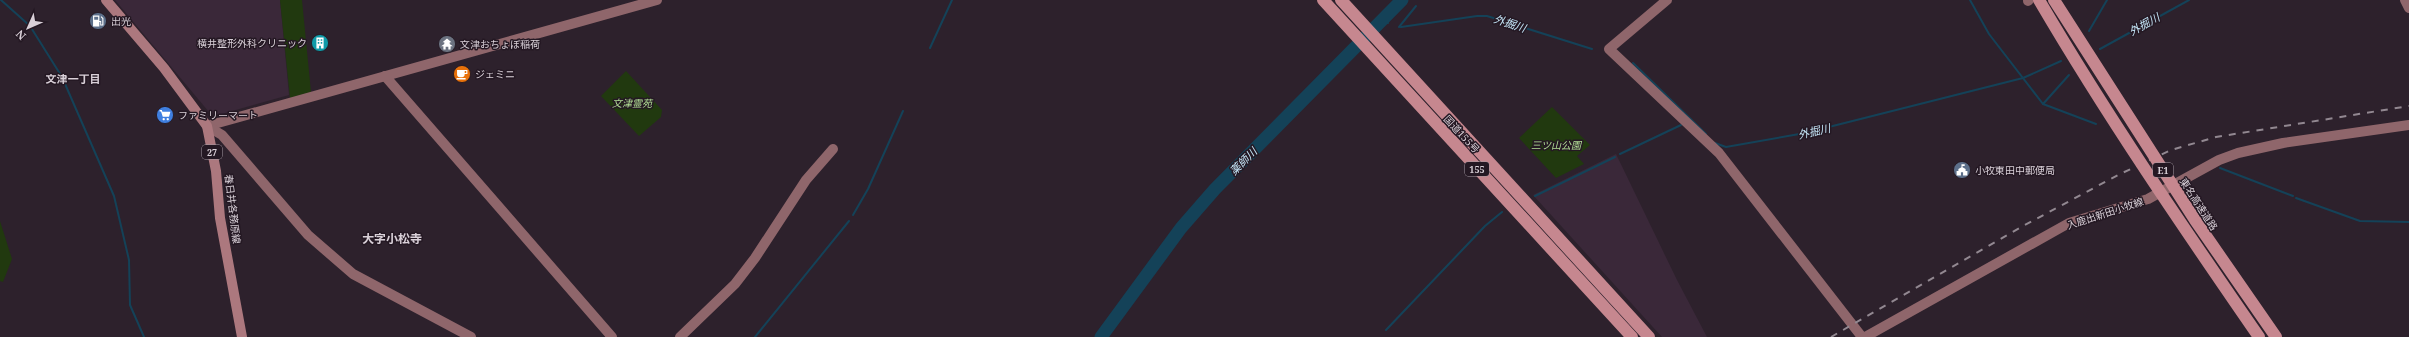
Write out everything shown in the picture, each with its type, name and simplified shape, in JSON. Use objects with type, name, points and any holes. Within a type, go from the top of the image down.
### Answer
[{"type":"highway","name":"国道155号","points":[[1322,0],[1632,337]]},
{"type":"highway","name":"国道155号","points":[[1341,0],[1649,337]]},
{"type":"highway","name":"E1","points":[[2039,0],[2125,138],[2259,337]]},
{"type":"highway","name":"東名高速道路","points":[[2054,0],[2195,220],[2276,337]]},
{"type":"main road","name":"春日井各務原線","points":[[106,0],[164,68],[207,126],[216,172],[220,218],[242,337]]},
{"type":"street","points":[[207,126],[657,0]]},
{"type":"street","points":[[1667,0],[1609,49],[1719,153],[1863,337]]},
{"type":"street","points":[[2405,0],[2409,8]]},
{"type":"street","points":[[385,76],[612,337]]},
{"type":"street","name":"入鹿出新田小牧線","points":[[1863,337],[2069,224],[2148,199],[2219,160],[2238,153],[2283,143],[2409,125]]},
{"type":"street","points":[[207,126],[222,135],[308,235],[353,274],[471,337]]},
{"type":"street","points":[[680,337],[735,284],[755,258],[806,180],[833,149]]},
{"type":"shaded area","points":[[115,0],[280,0],[289,95],[218,115],[209,112]]},
{"type":"shaded area","points":[[1616,154],[1677,280],[1707,337],[1662,337],[1533,195]]},
{"type":"green space","points":[[280,0],[302,0],[311,92],[290,98]]},
{"type":"green space","name":"文津霊苑","points":[[626,71],[662,110],[661,117],[639,136],[601,96]]},
{"type":"green space","name":"三ツ山公園","points":[[1552,107],[1590,145],[1577,156],[1584,164],[1556,178],[1519,138]]},
{"type":"green space","points":[[0,221],[12,259],[3,282],[0,281]]},
{"type":"waterway","points":[[1,0],[30,26],[62,77],[114,196],[129,260],[130,305],[144,337]]},
{"type":"waterway","points":[[930,48],[952,0]]},
{"type":"waterway","name":"薬師川","points":[[1101,337],[1181,228],[1215,189],[1402,0]]},
{"type":"waterway","name":"外掘川","points":[[1970,0],[1989,34],[2043,104],[2096,124]]},
{"type":"waterway","points":[[2089,31],[2107,0]]},
{"type":"waterway","name":"外掘川","points":[[2100,49],[2189,0]]},
{"type":"waterway","points":[[1399,27],[1416,6]]},
{"type":"waterway","name":"外掘川","points":[[1401,27],[1477,16],[1487,16],[1592,49]]},
{"type":"waterway","name":"外掘川","points":[[1382,21],[1388,23]]},
{"type":"waterway","points":[[2023,78],[2061,61]]},
{"type":"waterway","name":"外掘川","points":[[1633,63],[1706,134]]},
{"type":"waterway","name":"外掘川","points":[[2043,104],[2069,75]]},
{"type":"waterway","name":"外掘川","points":[[1715,143],[1726,147],[1805,133],[2023,78]]},
{"type":"waterway","points":[[853,215],[868,189],[903,111]]},
{"type":"waterway","points":[[1620,154],[1681,125]]},
{"type":"waterway","points":[[1535,196],[1615,157]]},
{"type":"waterway","points":[[2220,168],[2293,196]]},
{"type":"waterway","points":[[2296,198],[2360,221],[2409,222]]},
{"type":"waterway","points":[[1386,330],[1485,226],[1502,212]]},
{"type":"waterway","points":[[755,337],[849,221]]},
{"type":"railway","points":[[1831,337],[2023,226],[2118,175],[2171,150],[2216,137],[2409,106]]},
{"type":"place","name":"出光","points":[[98,21]]},
{"type":"place","name":"横井整形外科クリニック","points":[[320,43]]},
{"type":"place","name":"文津おちょぼ稲荷","points":[[447,44]]},
{"type":"place","name":"ジェミニ","points":[[462,74]]},
{"type":"place","name":"ファミリーマート","points":[[165,115]]},
{"type":"place","name":"小牧東田中郵便局","points":[[1962,170]]},
{"type":"district","name":"文津一丁目","points":[[73,78]]},
{"type":"district","name":"大字小松寺","points":[[392,238]]}]
